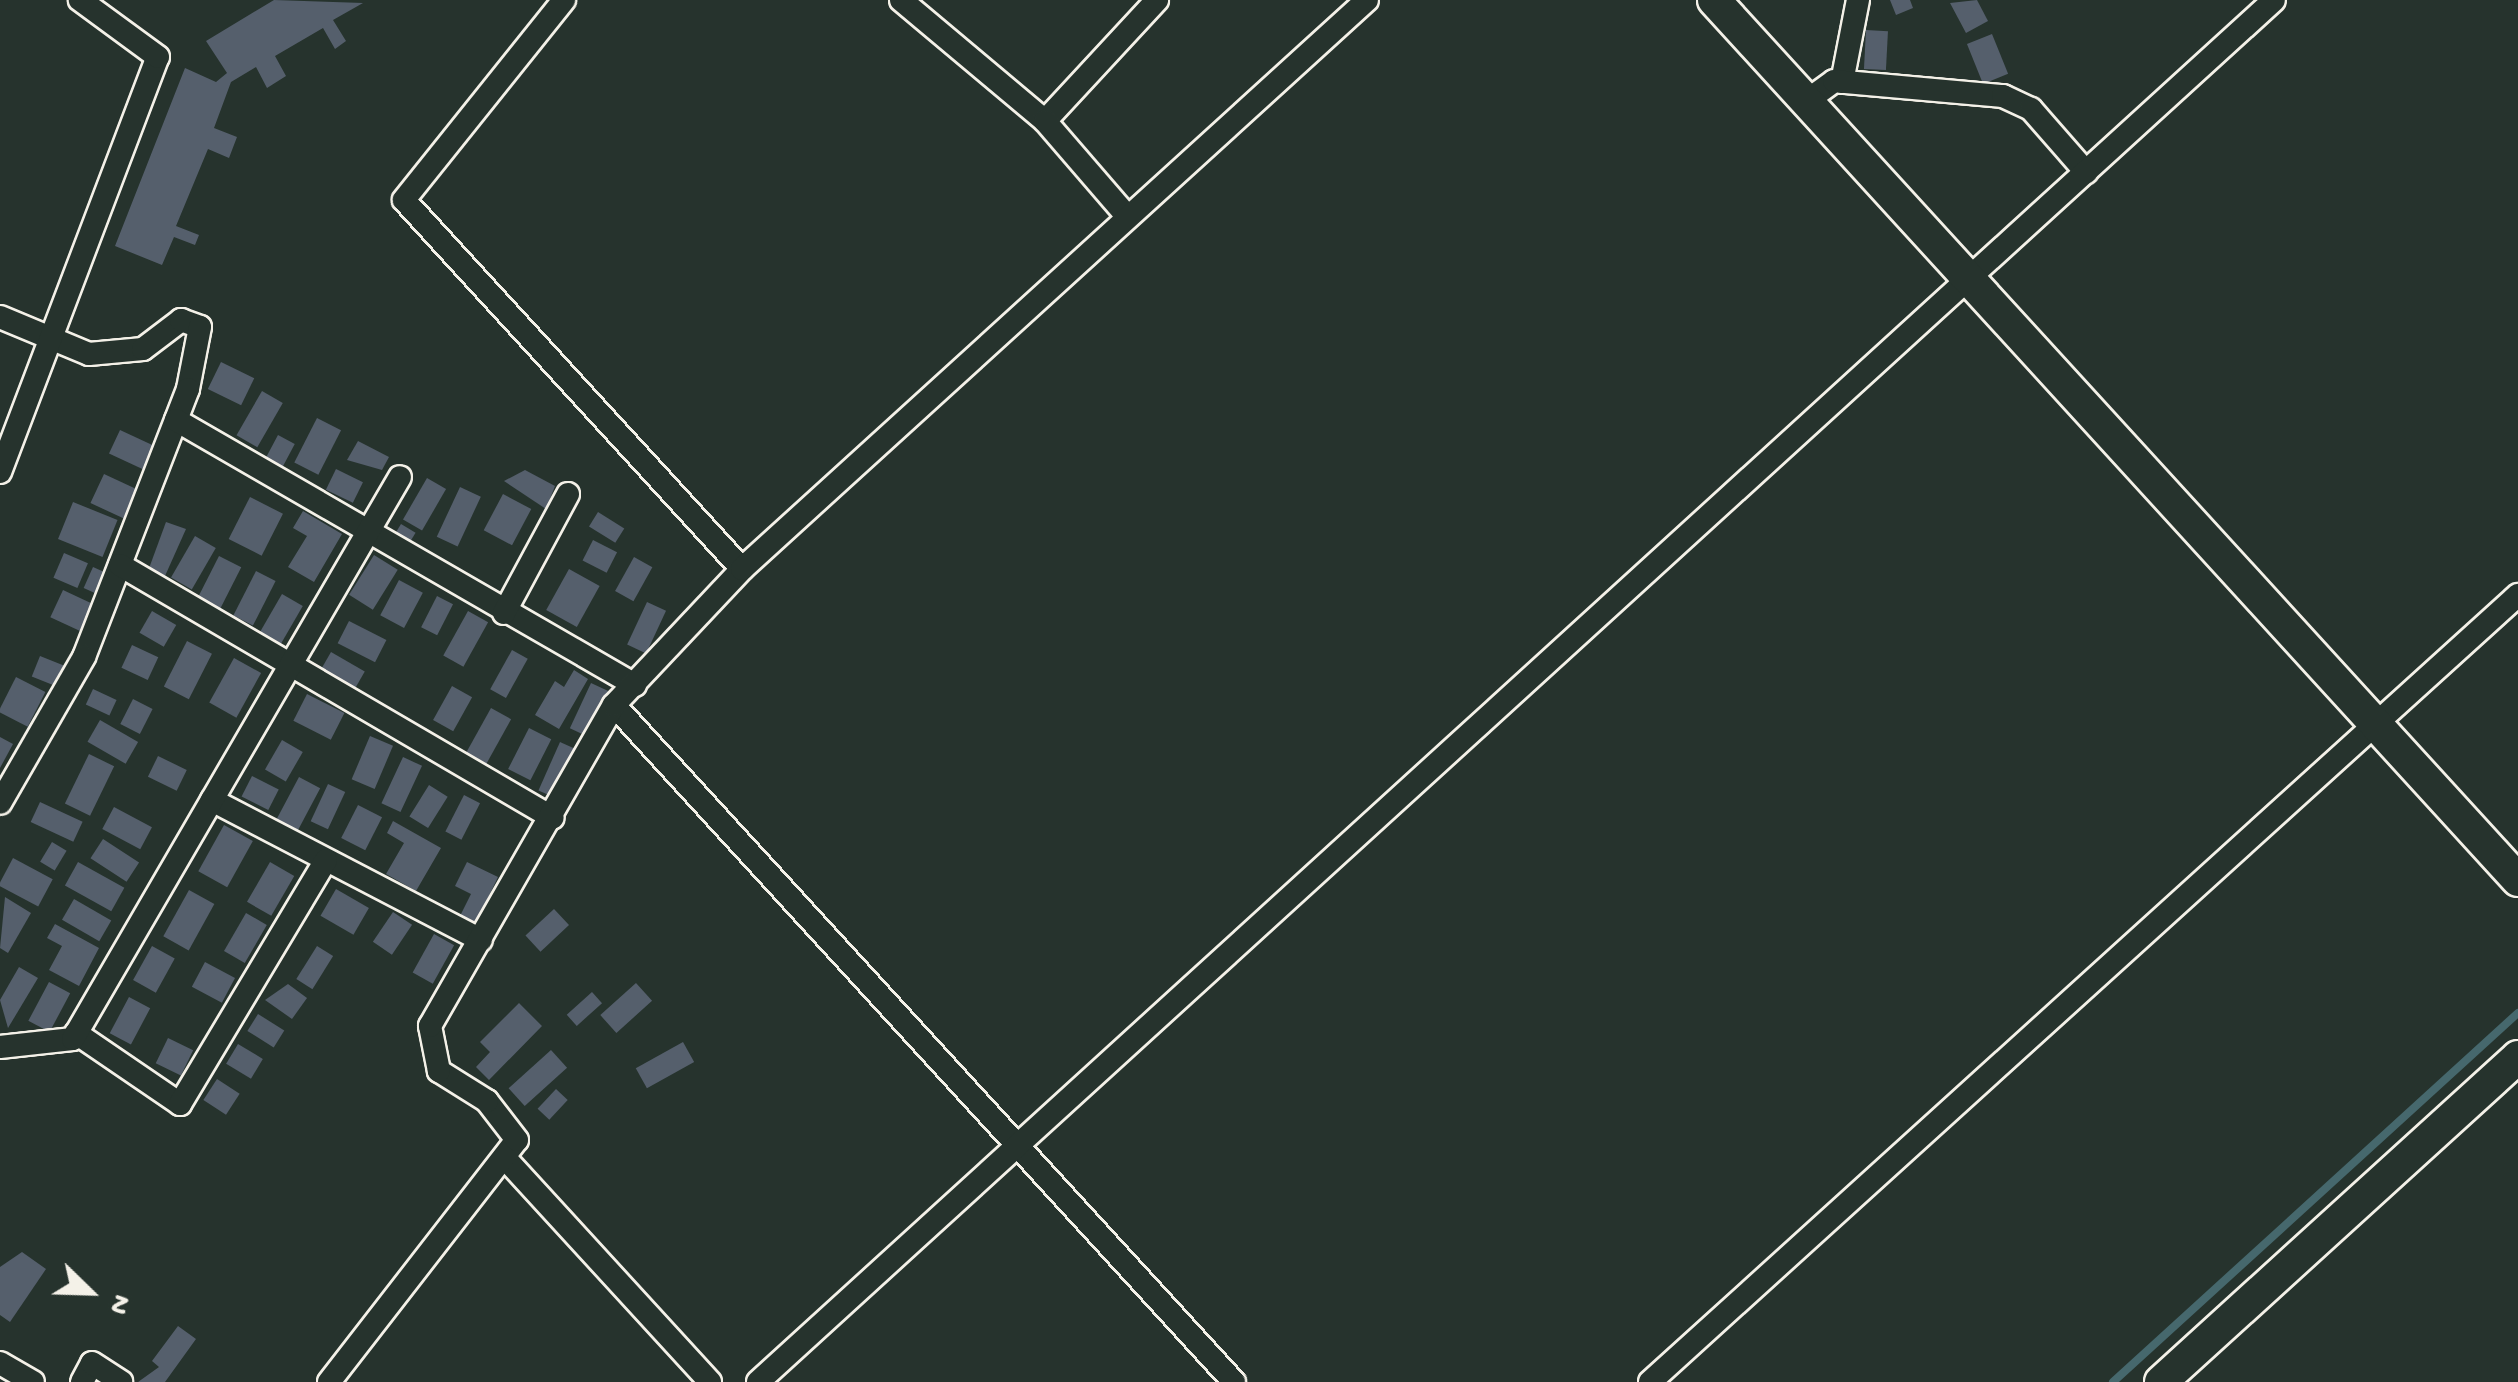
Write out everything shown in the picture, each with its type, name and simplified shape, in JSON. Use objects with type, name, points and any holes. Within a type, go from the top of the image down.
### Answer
[{"type":"street","points":[[0,472],[47,338],[158,57],[80,0]]},
{"type":"street","points":[[564,0],[404,200],[742,569]]},
{"type":"street","points":[[901,0],[1045,120],[1127,216]]},
{"type":"street","points":[[1045,120],[1156,0]]},
{"type":"street","points":[[330,1382],[517,1140],[487,1102],[439,1071],[430,1026],[553,818],[614,705],[742,569],[1367,0]]},
{"type":"street","points":[[1714,0],[2518,880]]},
{"type":"street","points":[[1842,82],[1858,0]]},
{"type":"street","points":[[758,1382],[1014,1139],[2274,0]]},
{"type":"street","points":[[1808,100],[1842,82],[2003,96],[2031,109],[2086,172]]},
{"type":"street","points":[[0,317],[47,338],[115,355],[143,349],[181,320],[200,327],[176,420],[84,657],[0,803]]},
{"type":"street","points":[[176,420],[365,534],[635,685]]},
{"type":"street","points":[[76,1033],[400,477]]},
{"type":"street","points":[[504,613],[568,494]]},
{"type":"street","points":[[120,565],[289,668],[553,818]]},
{"type":"street","points":[[1650,1382],[2518,595]]},
{"type":"street","points":[[614,705],[1234,1382]]},
{"type":"street","points":[[212,800],[480,940]]},
{"type":"street","points":[[0,1047],[76,1033],[180,1104],[326,860]]},
{"type":"street","points":[[2161,1382],[2518,1057]]},
{"type":"street","points":[[504,1157],[710,1382]]},
{"type":"street","points":[[0,1363],[34,1382]]},
{"type":"street","points":[[82,1382],[92,1363],[121,1382]]},
{"type":"building","points":[[274,0],[363,3],[333,20],[346,41],[335,49],[323,28],[275,56],[286,76],[267,88],[256,67],[231,82],[214,128],[237,137],[229,158],[208,149],[176,226],[199,235],[195,245],[174,237],[162,265],[115,246],[185,68],[216,82],[227,73],[206,41]]},
{"type":"building","points":[[1890,0],[1910,0],[1913,8],[1896,15]]},
{"type":"building","points":[[1977,0],[1988,21],[1966,33],[1950,3]]},
{"type":"building","points":[[1866,30],[1888,31],[1886,70],[1864,69]]},
{"type":"building","points":[[1992,34],[2008,74],[1983,84],[1967,44]]},
{"type":"building","points":[[221,362],[254,378],[241,405],[208,389]]},
{"type":"building","points":[[262,391],[283,403],[257,447],[236,435]]},
{"type":"building","points":[[317,418],[341,430],[318,475],[294,463]]},
{"type":"building","points":[[120,430],[154,446],[143,470],[109,454]]},
{"type":"building","points":[[278,435],[295,444],[280,472],[263,463]]},
{"type":"building","points":[[358,441],[389,457],[382,470],[347,460]]},
{"type":"building","points":[[336,469],[363,482],[353,503],[326,490]]},
{"type":"building","points":[[525,470],[555,486],[546,509],[504,481]]},
{"type":"building","points":[[104,474],[138,490],[125,519],[90,503]]},
{"type":"building","points":[[427,478],[446,489],[422,531],[403,520]]},
{"type":"building","points":[[460,487],[481,497],[458,547],[437,537]]},
{"type":"building","points":[[503,494],[531,509],[512,545],[484,530]]},
{"type":"building","points":[[250,497],[283,514],[262,556],[229,539]]},
{"type":"building","points":[[73,502],[118,520],[103,557],[58,539]]},
{"type":"building","points":[[303,511],[342,534],[314,582],[288,567],[307,536],[293,528]]},
{"type":"building","points":[[598,512],[624,528],[615,543],[589,526]]},
{"type":"building","points":[[166,522],[186,529],[165,576],[148,571]]},
{"type":"building","points":[[401,524],[416,533],[407,547],[392,539]]},
{"type":"building","points":[[195,536],[216,548],[192,590],[171,578]]},
{"type":"building","points":[[593,540],[617,552],[607,573],[583,560]]},
{"type":"building","points":[[64,553],[88,563],[77,588],[53,578]]},
{"type":"building","points":[[374,555],[398,570],[373,610],[349,595]]},
{"type":"building","points":[[219,556],[241,567],[220,609],[198,598]]},
{"type":"building","points":[[634,557],[652,567],[633,601],[615,591]]},
{"type":"building","points":[[93,567],[113,576],[104,597],[84,588]]},
{"type":"building","points":[[569,569],[600,586],[577,627],[546,610]]},
{"type":"building","points":[[256,571],[276,581],[253,626],[233,616]]},
{"type":"building","points":[[399,580],[423,593],[404,628],[380,615]]},
{"type":"building","points":[[63,590],[102,608],[89,635],[50,617]]},
{"type":"building","points":[[282,594],[303,606],[281,644],[260,632]]},
{"type":"building","points":[[437,596],[453,604],[437,635],[421,627]]},
{"type":"building","points":[[647,602],[666,611],[646,653],[627,645]]},
{"type":"building","points":[[152,611],[176,625],[164,647],[140,633]]},
{"type":"building","points":[[468,611],[488,622],[463,667],[443,656]]},
{"type":"building","points":[[349,621],[386,640],[375,662],[338,643]]},
{"type":"building","points":[[187,641],[212,654],[189,699],[164,686]]},
{"type":"building","points":[[132,645],[158,657],[148,680],[121,668]]},
{"type":"building","points":[[512,650],[528,659],[506,698],[490,689]]},
{"type":"building","points":[[331,652],[365,672],[354,690],[320,670]]},
{"type":"building","points":[[40,656],[65,666],[57,687],[32,676]]},
{"type":"building","points":[[234,658],[261,673],[236,718],[209,703]]},
{"type":"building","points":[[574,670],[588,679],[559,729],[535,715],[555,681],[564,687]]},
{"type":"building","points":[[16,677],[45,692],[28,727],[0,713]]},
{"type":"building","points":[[591,683],[608,691],[587,736],[570,728]]},
{"type":"building","points":[[452,686],[472,697],[453,731],[433,720]]},
{"type":"building","points":[[93,689],[117,700],[109,715],[86,704]]},
{"type":"building","points":[[307,694],[344,713],[331,740],[293,721]]},
{"type":"building","points":[[133,699],[153,709],[140,734],[120,724]]},
{"type":"building","points":[[491,708],[511,719],[486,764],[466,753]]},
{"type":"building","points":[[100,720],[138,742],[126,764],[88,742]]},
{"type":"building","points":[[529,728],[551,739],[530,780],[508,769]]},
{"type":"building","points":[[370,736],[393,746],[375,789],[352,779]]},
{"type":"building","points":[[0,737],[13,744],[0,768]]},
{"type":"building","points":[[282,740],[303,752],[286,781],[265,769]]},
{"type":"building","points":[[560,742],[576,749],[554,797],[538,790]]},
{"type":"building","points":[[89,754],[114,766],[90,816],[65,803]]},
{"type":"building","points":[[158,756],[187,770],[177,791],[148,777]]},
{"type":"building","points":[[403,757],[422,766],[400,812],[381,803]]},
{"type":"building","points":[[252,776],[279,790],[268,810],[242,796]]},
{"type":"building","points":[[299,777],[320,788],[298,831],[276,819]]},
{"type":"building","points":[[328,784],[345,792],[328,829],[311,821]]},
{"type":"building","points":[[429,785],[448,797],[428,828],[409,816]]},
{"type":"building","points":[[464,795],[480,803],[461,840],[445,832]]},
{"type":"building","points":[[40,802],[83,822],[73,842],[31,822]]},
{"type":"building","points":[[358,805],[382,817],[365,850],[341,838]]},
{"type":"building","points":[[114,807],[152,827],[140,849],[102,829]]},
{"type":"building","points":[[393,821],[441,848],[416,891],[386,874],[404,843],[387,833]]},
{"type":"building","points":[[224,825],[253,841],[227,887],[198,871]]},
{"type":"building","points":[[103,839],[139,862],[127,882],[90,858]]},
{"type":"building","points":[[52,842],[67,851],[55,870],[40,862]]},
{"type":"building","points":[[13,858],[53,879],[38,906],[0,886]]},
{"type":"building","points":[[78,862],[124,888],[111,911],[65,886]]},
{"type":"building","points":[[270,862],[294,876],[271,916],[247,902]]},
{"type":"building","points":[[467,862],[498,877],[474,927],[458,920],[471,894],[455,886]]},
{"type":"building","points":[[336,889],[369,908],[353,935],[320,916]]},
{"type":"building","points":[[189,890],[214,904],[189,950],[163,936]]},
{"type":"building","points":[[5,897],[31,913],[8,953],[0,948]]},
{"type":"building","points":[[74,899],[111,920],[99,941],[62,920]]},
{"type":"building","points":[[554,909],[569,925],[540,952],[525,936]]},
{"type":"building","points":[[393,912],[412,925],[392,955],[373,942]]},
{"type":"building","points":[[246,913],[267,925],[245,963],[224,951]]},
{"type":"building","points":[[55,924],[99,948],[79,986],[49,970],[62,946],[47,938]]},
{"type":"building","points":[[434,934],[454,945],[433,984],[413,972]]},
{"type":"building","points":[[152,946],[175,959],[156,993],[133,980]]},
{"type":"building","points":[[317,946],[333,956],[312,989],[296,979]]},
{"type":"building","points":[[205,962],[235,978],[222,1003],[192,987]]},
{"type":"building","points":[[19,967],[38,978],[8,1028],[0,1000]]},
{"type":"building","points":[[49,982],[70,993],[50,1032],[28,1021]]},
{"type":"building","points":[[636,983],[652,1001],[616,1033],[600,1015]]},
{"type":"building","points":[[288,984],[307,998],[292,1019],[265,1000]]},
{"type":"building","points":[[592,992],[602,1003],[577,1026],[567,1015]]},
{"type":"building","points":[[129,997],[150,1008],[131,1044],[110,1033]]},
{"type":"building","points":[[519,1003],[542,1026],[489,1080],[476,1067],[490,1052],[480,1042]]},
{"type":"building","points":[[258,1014],[284,1030],[274,1047],[247,1031]]},
{"type":"building","points":[[168,1038],[193,1050],[181,1075],[156,1063]]},
{"type":"building","points":[[683,1042],[694,1062],[647,1088],[636,1068]]},
{"type":"building","points":[[238,1044],[263,1059],[251,1079],[226,1064]]},
{"type":"building","points":[[551,1050],[567,1068],[525,1106],[509,1088]]},
{"type":"building","points":[[217,1079],[240,1094],[226,1115],[203,1100]]},
{"type":"building","points":[[556,1089],[568,1100],[549,1120],[538,1109]]},
{"type":"building","points":[[22,1252],[46,1269],[10,1322],[0,1315],[0,1267]]},
{"type":"building","points":[[178,1326],[196,1339],[165,1382],[138,1382],[159,1367],[152,1361]]},
{"type":"waterway","points":[[2113,1382],[2518,1013]]}]
